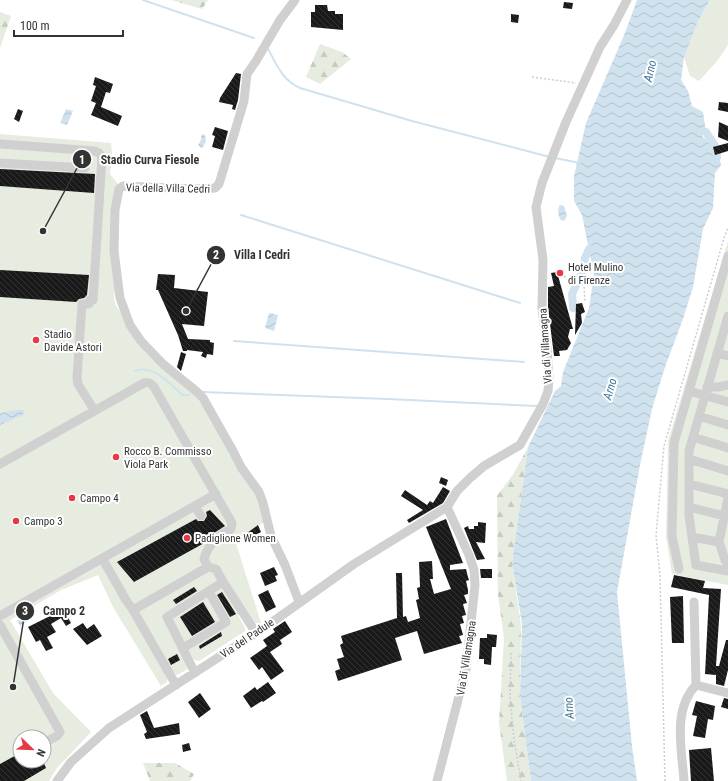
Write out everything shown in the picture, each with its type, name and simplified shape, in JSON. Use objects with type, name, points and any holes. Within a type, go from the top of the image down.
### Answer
[{"type":"street","name":"Via della Villa Cedri","points":[[295,0],[280,20],[247,74],[244,101],[219,184],[215,188],[195,189],[123,186],[119,188],[115,210],[114,251],[120,298],[130,325],[141,341],[163,364],[203,398],[241,468],[259,492],[271,536],[285,565],[299,602]]},
{"type":"street","name":"Via di Villamagna","points":[[437,781],[466,670],[475,585],[474,570],[469,555],[447,507],[457,491],[484,466],[520,445],[540,410],[548,391],[549,379],[547,348],[542,308],[543,260],[536,207],[542,183],[583,84],[600,47],[627,0]]},
{"type":"street","points":[[0,144],[86,150],[99,152],[102,157],[103,162],[93,300],[90,300],[89,304],[82,304],[77,371],[78,384],[94,410]]},
{"type":"street","points":[[0,163],[85,168],[86,150]]},
{"type":"street","points":[[679,569],[672,536],[674,443],[689,391],[724,285],[728,256]]},
{"type":"street","points":[[728,316],[726,331],[717,353],[689,451],[689,507],[696,565],[728,571]]},
{"type":"street","points":[[717,353],[728,356]]},
{"type":"street","points":[[0,464],[144,382],[152,384],[232,523],[231,529],[216,538],[206,554],[204,559],[208,567]]},
{"type":"street","points":[[689,391],[706,391],[718,387],[728,386]]},
{"type":"street","points":[[706,391],[728,402]]},
{"type":"street","points":[[699,416],[728,425]]},
{"type":"street","points":[[693,437],[728,448]]},
{"type":"street","points":[[689,459],[728,471]]},
{"type":"street","points":[[689,484],[728,494]]},
{"type":"street","points":[[0,616],[216,494]]},
{"type":"street","points":[[728,498],[726,516],[719,542],[728,565]]},
{"type":"street","points":[[195,506],[201,516]]},
{"type":"street","name":"Via del Padule","points":[[57,781],[71,762],[109,728],[256,633],[354,564],[447,507]]},
{"type":"street","points":[[689,507],[726,516]]},
{"type":"street","points":[[692,537],[719,542]]},
{"type":"street","points":[[102,558],[176,685]]},
{"type":"street","points":[[133,610],[208,567],[216,568],[256,633]]},
{"type":"street","points":[[195,673],[167,617],[209,592],[220,584],[222,580]]},
{"type":"street","points":[[183,648],[226,622],[209,592]]},
{"type":"street","points":[[684,781],[680,735],[681,717],[684,703],[689,692],[696,685],[694,602]]},
{"type":"street","points":[[0,625],[60,732],[60,734],[52,739]]},
{"type":"street","points":[[696,685],[728,692]]},
{"type":"path","points":[[532,77],[583,84]]},
{"type":"path","points":[[564,276],[584,285],[585,303]]},
{"type":"path","points":[[511,653],[510,698],[514,740],[521,781]]},
{"type":"green space","points":[[171,0],[208,0],[202,9]]},
{"type":"green space","points":[[710,0],[728,0],[728,45],[718,60],[699,81],[690,76],[684,57],[699,19]]},
{"type":"green space","points":[[0,12],[11,16],[0,48]]},
{"type":"green space","points":[[320,44],[342,52],[351,59],[320,84],[306,77]]},
{"type":"green space","name":"Rocco B. Commisso Viola Park","points":[[0,134],[111,143],[112,154],[110,174],[118,184],[114,203],[115,303],[124,317],[202,404],[256,494],[264,522],[235,540],[261,623],[253,623],[244,610],[238,615],[245,628],[245,631],[199,661],[194,660],[188,650],[185,661],[187,668],[186,670],[177,675],[160,664],[167,678],[167,682],[161,686],[113,607],[98,575],[61,590],[10,620],[53,693],[91,732],[57,768],[49,781],[0,781]]},
{"type":"green space","points":[[728,241],[728,585],[672,574],[666,536],[668,441]]},
{"type":"green space","points":[[528,447],[512,563],[521,626],[520,696],[531,781],[507,781],[499,723],[504,638],[498,595],[497,496],[514,473]]},
{"type":"green space","points":[[143,763],[175,763],[194,774],[190,781],[150,781]]},
{"type":"water","name":"Arno","points":[[637,0],[710,0],[699,19],[684,57],[681,80],[688,91],[692,106],[703,112],[706,132],[702,136],[711,144],[714,157],[719,156],[721,165],[715,173],[713,208],[703,229],[693,287],[652,409],[640,465],[617,592],[632,746],[637,781],[531,781],[520,696],[522,624],[512,563],[528,447],[555,391],[561,386],[563,372],[589,308],[594,275],[582,215],[574,201],[574,176],[586,123],[625,33]]},
{"type":"water","points":[[66,109],[73,111],[67,125],[60,123]]},
{"type":"water","points":[[203,134],[205,135],[206,141],[201,148],[198,145]]},
{"type":"water","points":[[560,205],[564,206],[567,216],[564,221],[561,220],[559,215],[558,208]]},
{"type":"water","points":[[269,313],[278,315],[274,331],[265,328]]},
{"type":"water","points":[[23,410],[23,415],[0,425],[0,413]]},
{"type":"water","points":[[28,614],[31,619],[20,626],[17,620]]},
{"type":"building","points":[[564,2],[573,3],[572,9],[563,8]]},
{"type":"building","points":[[315,5],[327,5],[328,11],[335,11],[335,14],[343,14],[343,30],[311,27],[311,12],[315,12]]},
{"type":"building","points":[[511,14],[519,15],[518,23],[511,22]]},
{"type":"building","points":[[236,73],[241,74],[238,100],[235,110],[232,109],[233,105],[219,102]]},
{"type":"building","points":[[95,77],[113,84],[110,93],[106,92],[101,107],[122,116],[118,126],[91,115],[96,103],[91,101],[96,86],[93,85]]},
{"type":"building","points":[[719,102],[728,103],[728,112],[718,110]]},
{"type":"building","points":[[18,109],[23,111],[19,122],[14,119]]},
{"type":"building","points":[[719,122],[728,126],[728,141],[718,137]]},
{"type":"building","points":[[215,127],[228,131],[223,150],[212,147],[215,136],[212,135]]},
{"type":"building","points":[[728,143],[728,151],[715,155],[713,147]]},
{"type":"building","points":[[0,169],[95,174],[94,193],[0,186]]},
{"type":"building","points":[[0,270],[89,275],[87,295],[76,302],[0,297]]},
{"type":"building","points":[[557,272],[573,329],[570,329],[568,337],[571,343],[567,350],[559,351],[560,356],[554,356],[548,308],[548,287],[554,286],[551,273]]},
{"type":"building","points":[[158,274],[175,275],[174,288],[208,292],[204,326],[182,324],[188,339],[210,340],[210,342],[214,343],[213,355],[207,354],[206,358],[201,356],[203,352],[183,351],[178,335],[158,290],[156,290]]},
{"type":"building","points":[[582,303],[585,312],[581,314],[582,323],[575,335],[576,304]]},
{"type":"building","points":[[181,352],[186,354],[181,371],[177,367]]},
{"type":"building","points":[[441,477],[448,480],[446,486],[439,483]]},
{"type":"building","points":[[443,487],[450,491],[443,503],[409,523],[407,520],[423,510],[401,496],[405,490],[427,505],[430,501],[433,503]]},
{"type":"building","name":"Padiglione Women","points":[[210,510],[225,526],[214,533],[206,542],[134,582],[117,562],[196,519],[198,521],[204,521],[207,516],[206,512]]},
{"type":"building","points":[[446,519],[463,563],[450,565],[450,570],[466,569],[469,580],[466,581],[468,594],[464,595],[467,603],[463,604],[466,615],[462,616],[464,623],[460,624],[463,635],[459,636],[462,643],[424,654],[417,631],[395,638],[402,660],[338,681],[335,671],[340,669],[337,659],[344,657],[340,645],[343,643],[341,636],[397,618],[396,573],[402,573],[403,617],[406,616],[408,622],[420,618],[416,600],[419,599],[417,588],[420,587],[419,562],[432,561],[433,579],[430,579],[434,594],[451,589],[426,527]]},
{"type":"building","points":[[478,522],[486,523],[485,543],[476,542],[485,559],[477,560],[464,528],[468,526],[469,529],[474,529],[474,526],[478,526]]},
{"type":"building","points":[[258,525],[261,532],[250,538],[247,533]]},
{"type":"building","points":[[274,567],[278,575],[275,576],[277,581],[265,586],[260,573]]},
{"type":"building","points":[[480,569],[492,569],[492,578],[481,578]]},
{"type":"building","points":[[674,575],[705,581],[703,588],[721,589],[716,666],[719,666],[726,640],[728,640],[728,670],[724,686],[716,684],[716,675],[705,674],[709,595],[671,587]]},
{"type":"building","points":[[194,587],[197,591],[176,604],[173,600]]},
{"type":"building","points":[[268,590],[276,607],[266,612],[258,595]]},
{"type":"building","points":[[222,592],[236,614],[230,617],[217,595]]},
{"type":"building","points":[[683,596],[684,643],[672,643],[670,597]]},
{"type":"building","points":[[203,602],[215,622],[192,636],[180,617]]},
{"type":"building","points":[[58,612],[60,617],[66,614],[71,623],[66,626],[61,618],[51,624],[56,632],[47,637],[53,648],[46,651],[40,640],[36,642],[28,627]]},
{"type":"building","points":[[285,621],[292,632],[280,640],[282,644],[270,652],[284,671],[271,680],[262,667],[259,670],[250,658],[267,646],[263,640],[275,632],[273,629]]},
{"type":"building","points":[[83,623],[87,629],[94,624],[102,636],[87,645],[73,629]]},
{"type":"building","points":[[221,632],[222,636],[200,649],[199,646]]},
{"type":"building","points":[[487,634],[497,635],[496,647],[492,647],[491,665],[484,664],[484,659],[479,659],[480,638],[487,638]]},
{"type":"building","points":[[177,654],[180,660],[171,665],[168,659]]},
{"type":"building","points":[[268,682],[276,693],[251,708],[243,696],[255,687],[257,690]]},
{"type":"building","points":[[200,693],[211,709],[199,718],[188,702]]},
{"type":"building","points":[[724,698],[728,699],[728,709],[721,707]]},
{"type":"building","points":[[696,701],[715,706],[713,720],[708,719],[705,738],[693,736],[697,716],[692,715]]},
{"type":"building","points":[[147,711],[154,728],[179,723],[180,734],[146,739],[144,734],[147,732],[140,715]]},
{"type":"building","points":[[189,743],[191,750],[183,752],[182,745]]},
{"type":"building","points":[[711,748],[714,781],[691,781],[689,750]]},
{"type":"building","points":[[12,757],[12,769],[44,769],[24,781],[0,781],[0,764]]},
{"type":"waterway","points":[[143,0],[254,38]]},
{"type":"waterway","points":[[268,49],[284,76],[300,88],[412,121],[550,157]]},
{"type":"waterway","points":[[706,132],[715,146],[717,157]]},
{"type":"waterway","points":[[555,158],[580,163]]},
{"type":"waterway","points":[[241,215],[520,303]]},
{"type":"waterway","points":[[573,308],[572,294],[583,270],[585,258],[589,249]]},
{"type":"waterway","points":[[234,341],[524,362]]},
{"type":"waterway","points":[[135,371],[149,370],[161,376],[183,395],[189,395]]},
{"type":"waterway","points":[[202,392],[537,406]]},
{"type":"place","name":"Stadio Curva Fiesole","points":[[43,231]]},
{"type":"place","name":"Hotel Mulino di Firenze","points":[[560,273]]},
{"type":"place","name":"Villa I Cedri","points":[[186,311]]},
{"type":"place","name":"Stadio Davide Astori","points":[[36,340]]},
{"type":"place","name":"Rocco B. Commisso Viola Park","points":[[116,457]]},
{"type":"place","name":"Campo 4","points":[[72,498]]},
{"type":"place","name":"Campo 3","points":[[16,521]]},
{"type":"place","name":"Padiglione Women","points":[[187,538]]},
{"type":"place","name":"Campo 2","points":[[13,687]]}]
